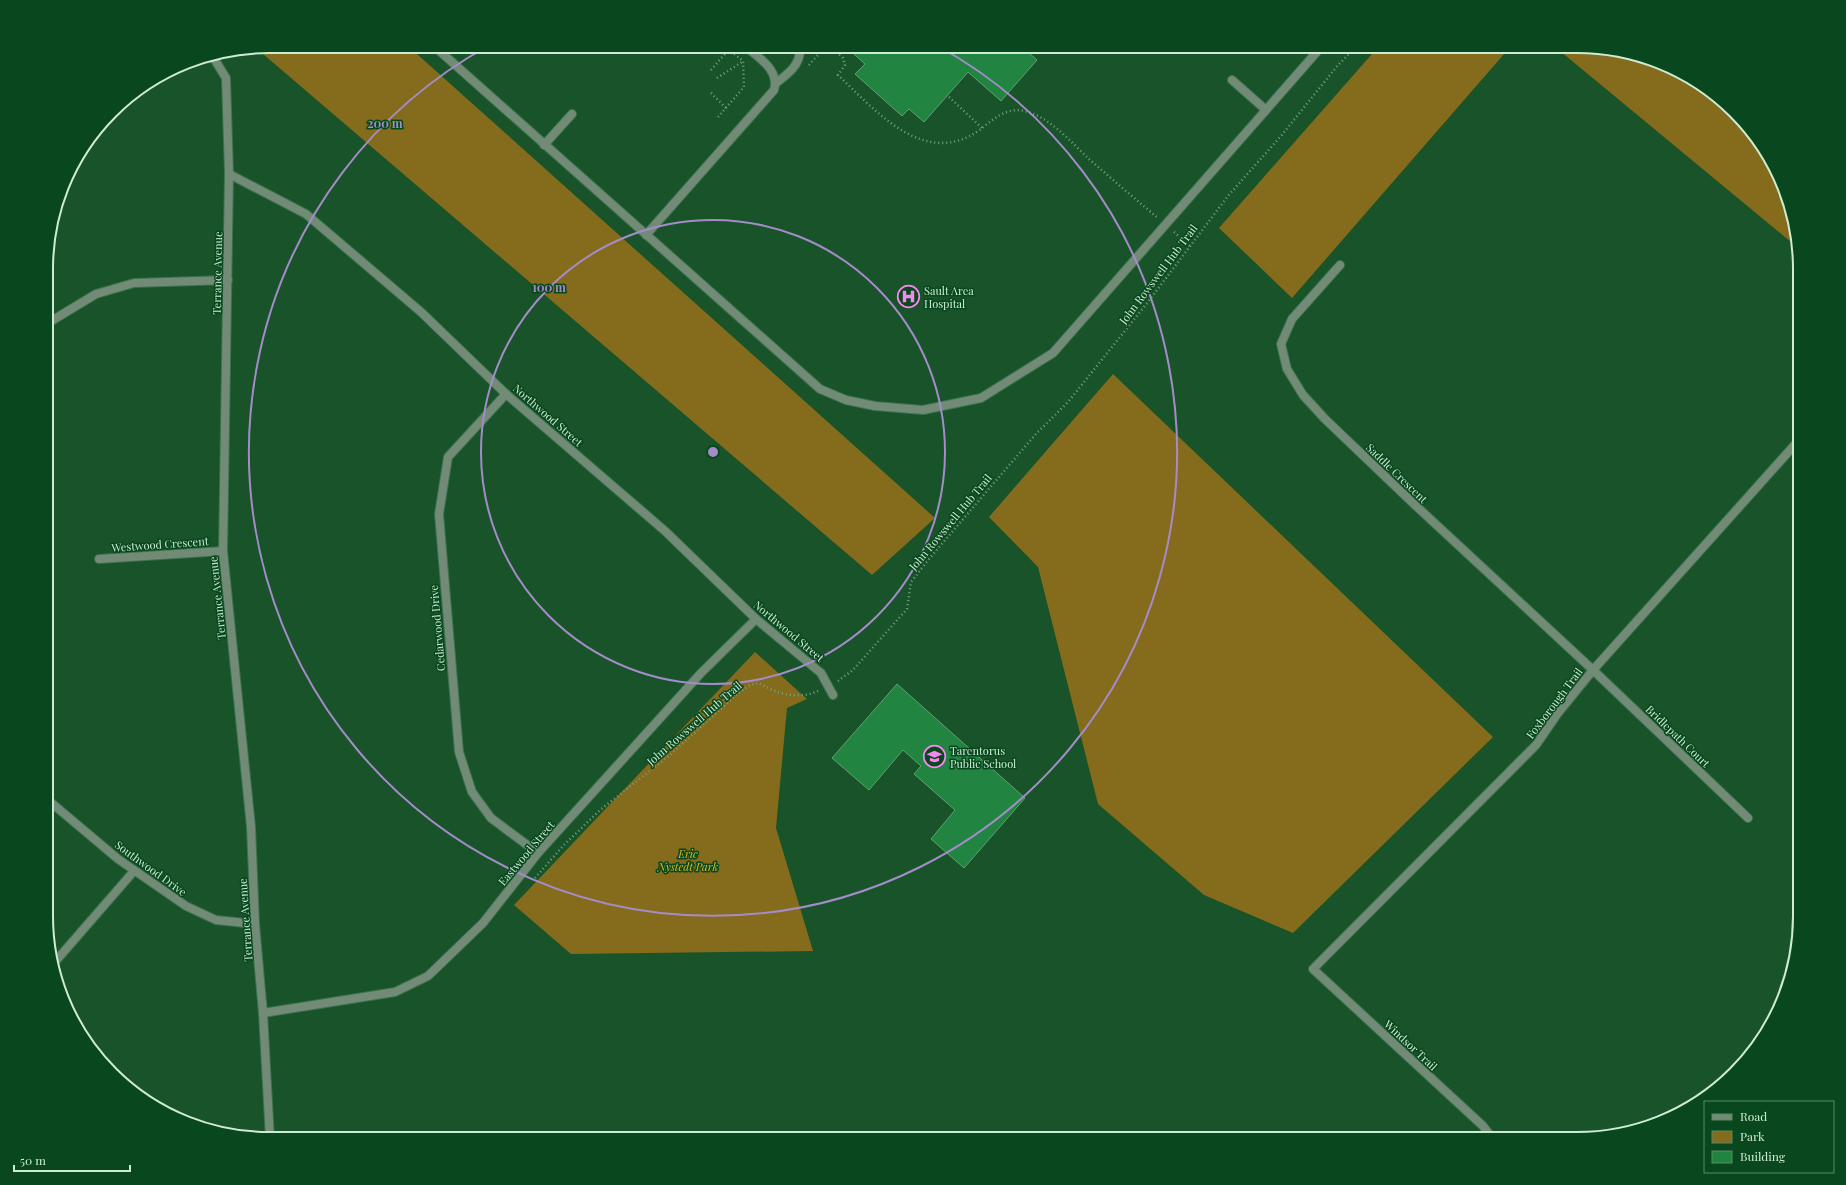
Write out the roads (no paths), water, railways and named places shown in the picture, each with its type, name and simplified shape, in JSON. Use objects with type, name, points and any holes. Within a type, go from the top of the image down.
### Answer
[{"type":"street","points":[[442,53],[820,389],[846,400],[875,406],[923,410],[981,398],[1053,353],[1164,224],[1316,53]]},
{"type":"street","points":[[646,235],[774,90],[776,83],[773,72],[753,53]]},
{"type":"street","points":[[776,83],[788,74],[800,58],[800,53]]},
{"type":"street","name":"Terrance Avenue","points":[[215,60],[226,78],[228,174],[228,280],[223,552],[251,827],[255,924],[263,1013],[270,1132]]},
{"type":"street","points":[[1232,80],[1266,110]]},
{"type":"street","points":[[544,145],[572,114]]},
{"type":"street","name":"Northwood Street","points":[[228,174],[306,214],[421,312],[506,394],[664,531],[756,619],[821,673],[833,695]]},
{"type":"street","name":"Saddle Crescent","points":[[1340,265],[1292,318],[1281,344],[1286,369],[1303,395],[1325,419],[1415,505],[1593,670]]},
{"type":"street","points":[[53,320],[96,294],[134,283],[228,280]]},
{"type":"street","name":"Cedarwood Drive","points":[[506,394],[448,457],[439,514],[459,752],[472,792],[491,818],[538,853]]},
{"type":"street","name":"Foxborough Trail","points":[[1312,969],[1536,745],[1558,713],[1593,670],[1793,446]]},
{"type":"street","name":"Westwood Crescent","points":[[99,559],[223,552]]},
{"type":"street","name":"Eastwood Street","points":[[263,1013],[395,992],[428,976],[482,923],[538,853],[701,673],[756,619]]},
{"type":"street","name":"Bridlepath Court","points":[[1593,670],[1748,818]]},
{"type":"street","name":"Southwood Drive","points":[[53,804],[118,859],[186,906],[216,920],[255,924]]},
{"type":"street","points":[[57,959],[134,871]]},
{"type":"street","name":"Windsor Trail","points":[[1312,969],[1483,1126],[1488,1132]]},
{"type":"place","name":"Sault Area Hospital","points":[[908,296]]},
{"type":"place","name":"Tarentorus Public School","points":[[934,756]]},
{"type":"park label","name":"Eric Nystedt Park","points":[[688,859]]}]
